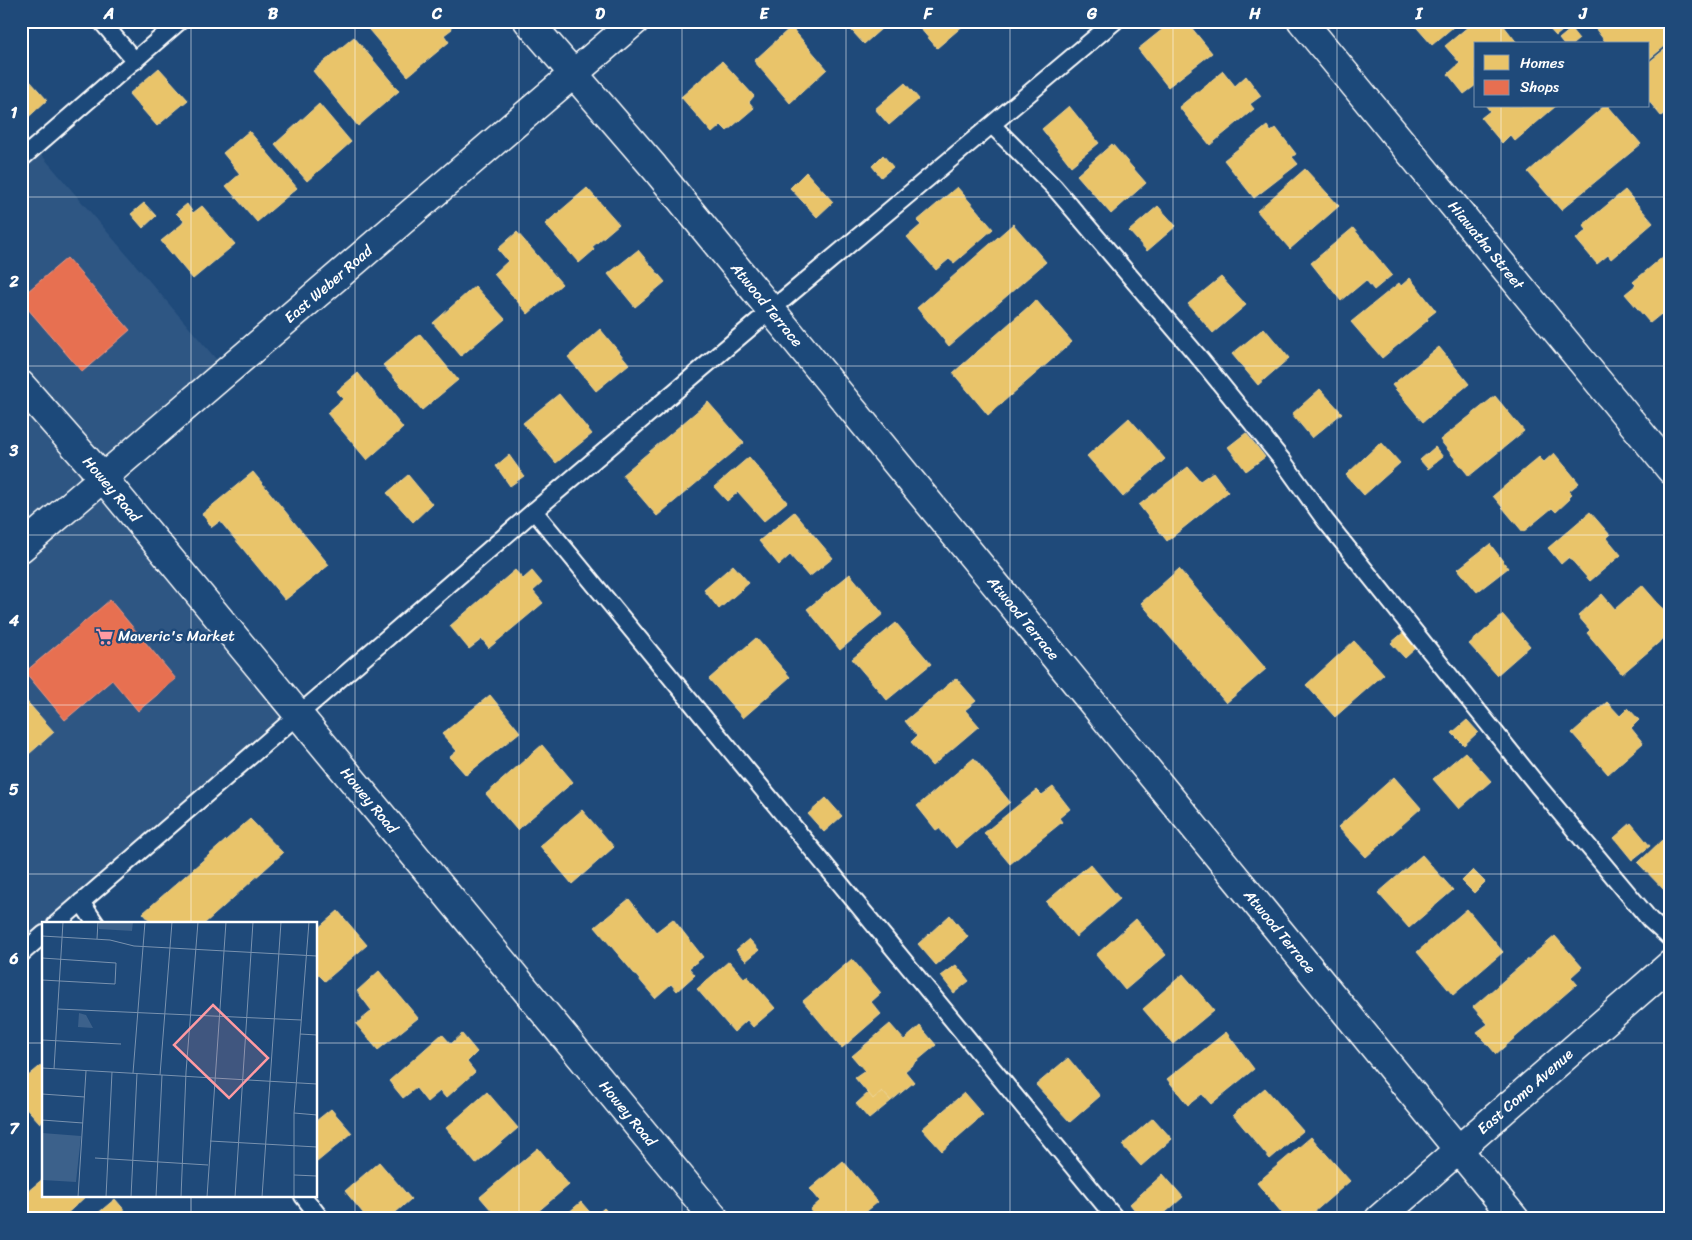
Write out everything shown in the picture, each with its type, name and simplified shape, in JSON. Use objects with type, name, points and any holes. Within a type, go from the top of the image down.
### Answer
[{"type":"street","name":"Atwood Terrace","points":[[528,21],[654,167],[1514,1219]]},
{"type":"street","name":"East Weber Road","points":[[21,548],[635,21]]},
{"type":"street","name":"Hiawatha Street","points":[[1302,21],[1671,470]]},
{"type":"street","name":"Howey Road","points":[[21,385],[103,478],[715,1219]]},
{"type":"street","name":"East Como Avenue","points":[[1379,1219],[1671,964]]},
{"type":"lane","points":[[100,21],[135,61]]},
{"type":"lane","points":[[21,159],[180,21]]},
{"type":"lane","points":[[58,922],[534,511],[770,310],[1115,21]]},
{"type":"lane","points":[[992,125],[1054,187],[1202,361],[1282,460],[1325,520],[1532,778],[1650,920],[1671,939]]},
{"type":"lane","points":[[534,511],[1116,1219]]},
{"type":"lane","points":[[81,902],[95,922]]},
{"type":"lane","points":[[21,954],[42,936]]},
{"type":"lane","points":[[304,1198],[321,1219]]},
{"type":"shaded area","points":[[33,145],[222,366],[94,476],[303,720],[67,922],[42,922],[42,944],[21,962],[21,155]]},
{"type":"building: Homes","points":[[367,21],[446,21],[452,29],[444,35],[449,42],[408,76],[364,24]]},
{"type":"building: Homes","points":[[843,21],[890,21],[864,44]]},
{"type":"building: Homes","points":[[914,21],[963,21],[965,24],[937,48]]},
{"type":"building: Homes","points":[[1173,21],[1186,21],[1212,53],[1168,87],[1138,49]]},
{"type":"building: Homes","points":[[1411,21],[1460,21],[1432,45]]},
{"type":"building: Homes","points":[[1475,21],[1500,21],[1516,42],[1474,42],[1474,86],[1464,94],[1448,74],[1460,63],[1445,46]]},
{"type":"building: Homes","points":[[1550,21],[1565,21],[1568,26],[1556,36],[1546,25]]},
{"type":"building: Homes","points":[[1603,21],[1656,21],[1671,38],[1671,41],[1650,58],[1650,42],[1606,42],[1595,28]]},
{"type":"building: Homes","points":[[791,27],[827,69],[790,103],[754,61]]},
{"type":"building: Homes","points":[[1571,29],[1579,39],[1575,42],[1561,42],[1559,39]]},
{"type":"building: Homes","points":[[354,37],[399,91],[358,126],[313,71]]},
{"type":"building: Homes","points":[[1669,46],[1671,48],[1671,108],[1661,116],[1650,102],[1650,61]]},
{"type":"building: Homes","points":[[722,61],[754,96],[749,102],[754,108],[727,131],[721,125],[712,133],[681,97]]},
{"type":"building: Homes","points":[[159,68],[188,100],[157,126],[129,94]]},
{"type":"building: Homes","points":[[21,71],[47,100],[22,123],[21,122]]},
{"type":"building: Homes","points":[[1223,71],[1235,86],[1246,76],[1261,96],[1250,104],[1254,109],[1210,145],[1179,107]]},
{"type":"building: Homes","points":[[905,83],[919,99],[889,125],[875,109]]},
{"type":"building: Homes","points":[[319,104],[351,142],[307,181],[275,144]]},
{"type":"building: Homes","points":[[1069,106],[1099,143],[1071,166],[1042,129]]},
{"type":"building: Homes","points":[[1488,108],[1554,108],[1515,141],[1510,135],[1502,143],[1481,118],[1490,111]]},
{"type":"building: Homes","points":[[1602,108],[1610,108],[1641,144],[1561,210],[1528,172]]},
{"type":"building: Homes","points":[[1671,109],[1671,123],[1664,115]]},
{"type":"building: Homes","points":[[1267,126],[1271,132],[1276,128],[1296,154],[1292,157],[1298,164],[1254,198],[1224,160]]},
{"type":"building: Homes","points":[[249,131],[297,188],[257,222],[226,186],[240,174],[223,153]]},
{"type":"building: Homes","points":[[1112,144],[1146,183],[1111,214],[1077,175]]},
{"type":"building: Homes","points":[[883,155],[893,167],[881,177],[872,166]]},
{"type":"building: Homes","points":[[1305,169],[1339,206],[1290,249],[1257,211]]},
{"type":"building: Homes","points":[[806,172],[833,202],[817,217],[790,188]]},
{"type":"building: Homes","points":[[957,187],[993,229],[954,263],[949,259],[936,270],[907,237],[921,225],[917,221]]},
{"type":"building: Homes","points":[[587,188],[619,224],[592,247],[594,250],[579,263],[545,224]]},
{"type":"building: Homes","points":[[1625,190],[1653,223],[1611,259],[1608,255],[1597,264],[1576,239],[1587,230],[1583,225]]},
{"type":"building: Homes","points":[[144,203],[156,216],[143,228],[131,214]]},
{"type":"building: Homes","points":[[187,204],[193,213],[202,206],[235,244],[193,279],[161,241],[182,224],[184,221],[176,213]]},
{"type":"building: Homes","points":[[1158,206],[1176,226],[1147,251],[1129,231]]},
{"type":"building: Homes","points":[[1013,224],[1046,262],[949,346],[917,308]]},
{"type":"building: Homes","points":[[1353,228],[1392,275],[1374,290],[1366,280],[1341,301],[1311,263]]},
{"type":"building: Homes","points":[[517,232],[562,284],[528,314],[494,274],[508,261],[498,249]]},
{"type":"building: Homes","points":[[638,250],[665,282],[635,307],[608,274]]},
{"type":"building: Homes","points":[[1671,250],[1671,312],[1664,317],[1661,314],[1650,323],[1625,294],[1636,285],[1633,282]]},
{"type":"building: Homes","points":[[1221,277],[1246,305],[1213,333],[1188,304]]},
{"type":"building: Homes","points":[[1410,278],[1436,311],[1427,318],[1428,320],[1382,358],[1351,322],[1399,283],[1401,286]]},
{"type":"building: Homes","points":[[475,286],[505,319],[461,356],[433,323]]},
{"type":"building: Homes","points":[[1036,300],[1072,342],[988,415],[953,373]]},
{"type":"building: Homes","points":[[1264,328],[1289,358],[1258,385],[1232,354]]},
{"type":"building: Homes","points":[[600,329],[629,364],[596,391],[568,357]]},
{"type":"building: Homes","points":[[420,334],[458,380],[422,410],[383,365]]},
{"type":"building: Homes","points":[[1439,347],[1469,384],[1423,422],[1392,385]]},
{"type":"building: Homes","points":[[358,373],[403,428],[367,460],[327,413],[343,399],[337,391]]},
{"type":"building: Homes","points":[[1320,389],[1342,413],[1312,438],[1292,414]]},
{"type":"building: Homes","points":[[559,394],[592,434],[556,463],[523,423]]},
{"type":"building: Homes","points":[[1495,396],[1524,431],[1469,476],[1440,440]]},
{"type":"building: Homes","points":[[708,402],[744,443],[657,516],[622,475]]},
{"type":"building: Homes","points":[[1129,418],[1165,459],[1123,497],[1087,456]]},
{"type":"building: Homes","points":[[1246,433],[1265,457],[1246,471],[1228,447]]},
{"type":"building: Homes","points":[[1381,442],[1400,463],[1364,495],[1346,475]]},
{"type":"building: Homes","points":[[1435,447],[1443,457],[1428,469],[1420,460]]},
{"type":"building: Homes","points":[[1554,453],[1579,483],[1569,491],[1572,494],[1568,497],[1570,499],[1556,512],[1552,508],[1523,532],[1493,496],[1539,457],[1544,462]]},
{"type":"building: Homes","points":[[509,455],[524,476],[510,486],[496,466]]},
{"type":"building: Homes","points":[[749,457],[787,502],[764,521],[738,492],[727,501],[714,487]]},
{"type":"building: Homes","points":[[1188,467],[1200,481],[1213,472],[1228,492],[1167,541],[1139,505]]},
{"type":"building: Homes","points":[[253,472],[329,565],[285,600],[220,521],[212,527],[202,514]]},
{"type":"building: Homes","points":[[408,475],[432,504],[413,522],[387,493]]},
{"type":"building: Homes","points":[[794,512],[833,558],[809,577],[790,555],[779,565],[759,541]]},
{"type":"building: Homes","points":[[1590,512],[1610,535],[1606,537],[1621,555],[1590,581],[1569,557],[1561,564],[1548,548]]},
{"type":"building: Homes","points":[[1490,544],[1508,568],[1477,592],[1458,569]]},
{"type":"building: Homes","points":[[733,565],[749,583],[719,609],[704,590]]},
{"type":"building: Homes","points":[[1179,569],[1266,669],[1226,703],[1141,603]]},
{"type":"building: Homes","points":[[515,570],[523,579],[532,571],[542,583],[533,591],[543,603],[489,648],[482,639],[469,649],[450,626]]},
{"type":"building: Homes","points":[[850,574],[883,614],[840,650],[807,609]]},
{"type":"building: Homes","points":[[1642,585],[1671,618],[1671,632],[1622,674],[1587,633],[1590,630],[1578,616],[1602,594],[1615,609]]},
{"type":"building: Homes","points":[[1503,615],[1530,646],[1497,675],[1469,644]]},
{"type":"building: Homes","points":[[896,623],[931,664],[887,700],[852,659]]},
{"type":"building: Homes","points":[[1404,632],[1417,647],[1405,658],[1391,643]]},
{"type":"building: Homes","points":[[756,638],[790,677],[743,718],[709,679]]},
{"type":"building: Homes","points":[[1354,641],[1384,674],[1335,717],[1306,685]]},
{"type":"building: Homes","points":[[956,678],[976,701],[965,710],[979,726],[932,766],[911,742],[917,736],[905,721]]},
{"type":"building: Homes","points":[[21,695],[54,732],[21,761]]},
{"type":"building: Homes","points":[[490,695],[520,732],[466,775],[450,757],[457,751],[442,734]]},
{"type":"building: Homes","points":[[1607,702],[1620,716],[1628,708],[1639,720],[1631,728],[1643,743],[1608,774],[1572,733]]},
{"type":"building: Homes","points":[[1467,720],[1478,732],[1464,745],[1452,733]]},
{"type":"building: Homes","points":[[542,745],[573,782],[517,830],[486,794]]},
{"type":"building: Homes","points":[[1465,752],[1491,781],[1459,809],[1433,779]]},
{"type":"building: Homes","points":[[974,758],[1010,802],[956,848],[939,828],[936,830],[917,806]]},
{"type":"building: Homes","points":[[1394,777],[1421,808],[1366,857],[1338,827]]},
{"type":"building: Homes","points":[[1053,787],[1070,809],[1059,818],[1062,822],[1010,864],[984,833],[1037,790],[1042,795]]},
{"type":"building: Homes","points":[[826,798],[842,816],[824,832],[808,814]]},
{"type":"building: Homes","points":[[582,810],[614,847],[572,884],[540,846]]},
{"type":"building: Homes","points":[[250,819],[283,853],[206,922],[151,922],[143,913]]},
{"type":"building: Homes","points":[[1631,823],[1650,846],[1632,860],[1614,838]]},
{"type":"building: Homes","points":[[1662,840],[1671,849],[1671,891],[1668,894],[1638,863]]},
{"type":"building: Homes","points":[[1422,855],[1453,890],[1409,928],[1378,893]]},
{"type":"building: Homes","points":[[1090,864],[1120,899],[1076,937],[1046,902]]},
{"type":"building: Homes","points":[[1473,870],[1485,882],[1474,893],[1462,881]]},
{"type":"building: Homes","points":[[629,899],[656,932],[673,919],[703,957],[689,968],[695,975],[677,991],[671,984],[655,998],[595,927]]},
{"type":"building: Homes","points":[[1467,909],[1503,952],[1453,995],[1417,952]]},
{"type":"building: Homes","points":[[338,911],[367,945],[325,981],[318,974],[318,928]]},
{"type":"building: Homes","points":[[950,915],[968,937],[936,965],[918,944]]},
{"type":"building: Homes","points":[[1136,919],[1166,955],[1125,990],[1096,955]]},
{"type":"building: Homes","points":[[1555,936],[1582,967],[1571,977],[1577,984],[1496,1054],[1477,1032],[1488,1024],[1473,1007]]},
{"type":"building: Homes","points":[[749,939],[759,950],[746,961],[736,950]]},
{"type":"building: Homes","points":[[852,959],[881,993],[871,1002],[881,1014],[842,1048],[803,1001]]},
{"type":"building: Homes","points":[[729,961],[744,978],[747,976],[775,1008],[753,1027],[747,1020],[734,1032],[697,989]]},
{"type":"building: Homes","points":[[956,965],[969,981],[954,993],[941,976]]},
{"type":"building: Homes","points":[[379,971],[418,1018],[378,1050],[356,1024],[372,1011],[357,991]]},
{"type":"building: Homes","points":[[1183,974],[1214,1010],[1173,1044],[1143,1009]]},
{"type":"building: Homes","points":[[890,1024],[904,1040],[920,1026],[936,1045],[905,1071],[914,1082],[891,1101],[882,1091],[873,1099],[855,1078],[865,1071],[852,1056]]},
{"type":"building: Homes","points":[[1226,1032],[1254,1069],[1211,1104],[1202,1094],[1188,1105],[1167,1079]]},
{"type":"building: Homes","points":[[442,1034],[451,1044],[462,1034],[477,1052],[467,1062],[475,1072],[446,1098],[440,1091],[427,1102],[416,1088],[403,1098],[389,1081]]},
{"type":"building: Homes","points":[[1671,1057],[1671,1068],[1665,1061]]},
{"type":"building: Homes","points":[[1068,1058],[1100,1096],[1070,1122],[1036,1085]]},
{"type":"building: Homes","points":[[42,1065],[42,1122],[40,1123],[21,1102],[21,1082]]},
{"type":"building: Homes","points":[[1265,1088],[1303,1131],[1270,1159],[1233,1115]]},
{"type":"building: Homes","points":[[882,1091],[891,1101],[869,1119],[856,1104],[868,1093],[873,1099]]},
{"type":"building: Homes","points":[[487,1092],[518,1128],[476,1164],[446,1128]]},
{"type":"building: Homes","points":[[964,1093],[983,1115],[942,1151],[922,1129]]},
{"type":"building: Homes","points":[[331,1109],[352,1133],[318,1161],[318,1119]]},
{"type":"building: Homes","points":[[1153,1118],[1172,1139],[1141,1166],[1122,1145]]},
{"type":"building: Homes","points":[[1311,1137],[1350,1181],[1306,1219],[1287,1219],[1257,1183]]},
{"type":"building: Homes","points":[[538,1148],[569,1185],[529,1219],[519,1219],[514,1213],[508,1219],[499,1219],[480,1197]]},
{"type":"building: Homes","points":[[843,1161],[878,1202],[857,1219],[817,1219],[810,1210],[820,1201],[810,1189]]},
{"type":"building: Homes","points":[[379,1162],[411,1199],[388,1219],[368,1219],[345,1191]]},
{"type":"building: Homes","points":[[1163,1174],[1183,1197],[1158,1219],[1142,1219],[1130,1204]]},
{"type":"building: Homes","points":[[42,1180],[42,1198],[84,1198],[61,1219],[21,1219],[21,1204],[23,1202],[21,1197]]},
{"type":"building: Homes","points":[[115,1199],[132,1219],[91,1219]]},
{"type":"building: Homes","points":[[581,1202],[594,1217],[604,1208],[613,1219],[561,1219]]},
{"type":"building: Shops","points":[[67,258],[130,330],[82,372],[21,301],[21,297]]},
{"type":"building: Shops","name":"Maveric's Market","points":[[110,600],[176,679],[138,711],[112,680],[65,720],[25,672]]},
{"type":"place","name":"Maveric's Market","points":[[104,636]]}]
